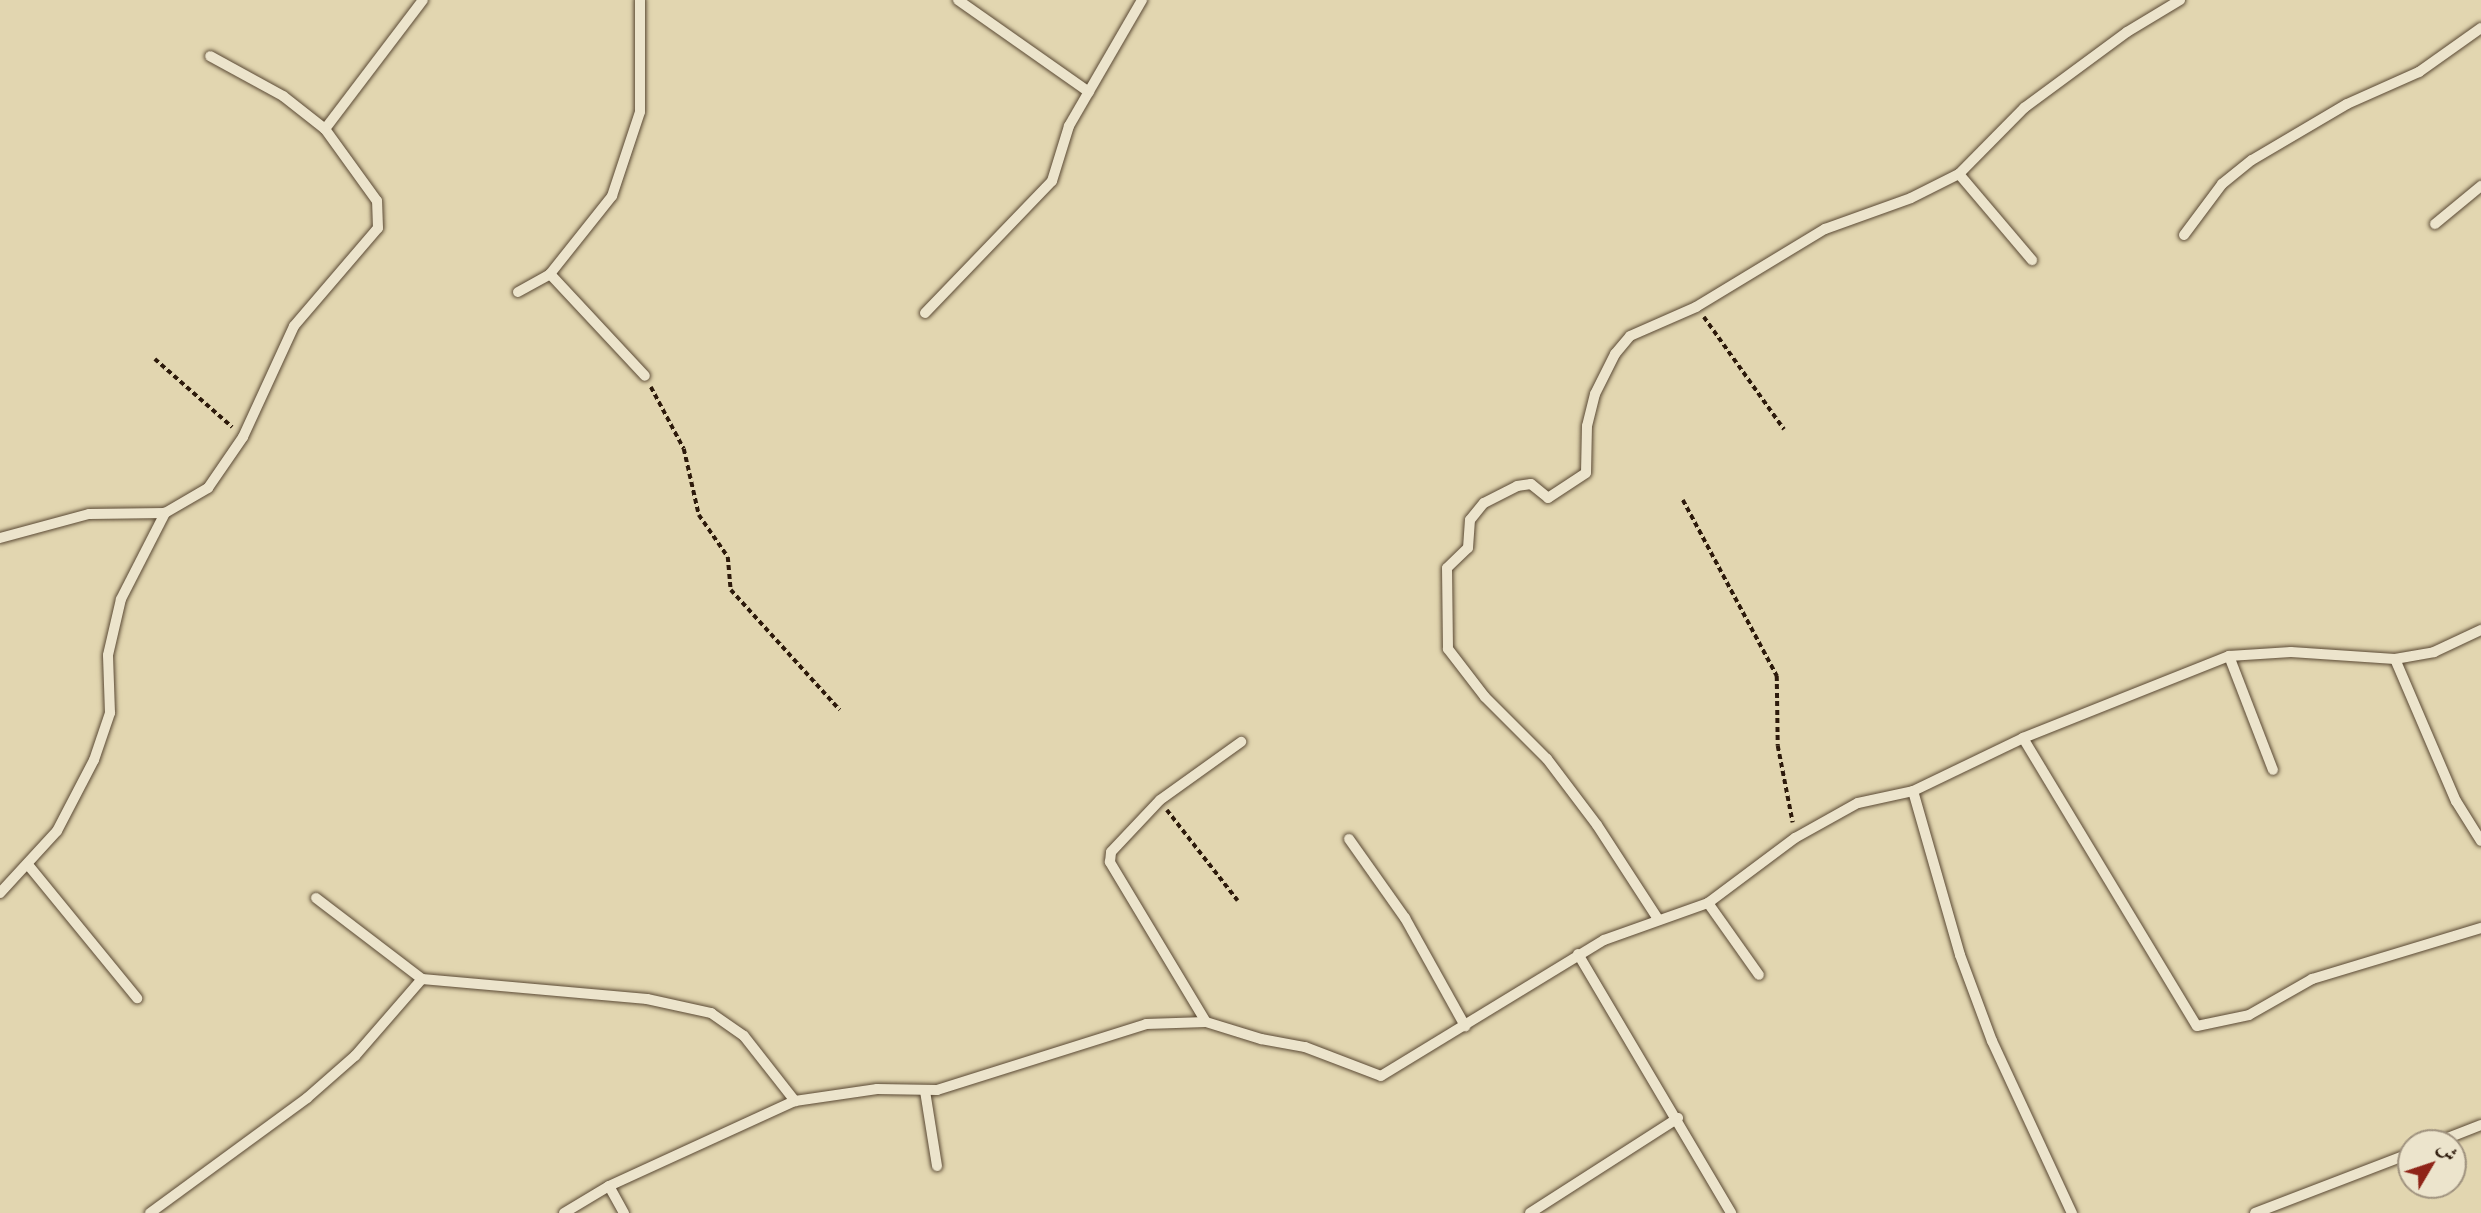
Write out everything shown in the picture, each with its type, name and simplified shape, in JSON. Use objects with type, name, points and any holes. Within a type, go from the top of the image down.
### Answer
[{"type":"lane","points":[[325,129],[423,0]]},
{"type":"lane","points":[[518,292],[550,274],[598,217],[622,170],[640,112],[640,0]]},
{"type":"lane","points":[[958,0],[1089,92]]},
{"type":"lane","points":[[925,313],[1052,181],[1069,126],[1142,0]]},
{"type":"lane","points":[[1658,919],[1597,825],[1547,759],[1485,697],[1448,649],[1446,574],[1468,548],[1467,525],[1484,503],[1526,483],[1548,498],[1586,473],[1587,426],[1595,394],[1615,354],[1637,330],[1696,307],[1825,229],[1910,198],[1959,174],[2024,108],[2127,32],[2180,0]]},
{"type":"lane","points":[[2184,235],[2222,184],[2252,160],[2347,104],[2425,68],[2481,28]]},
{"type":"lane","points":[[0,538],[89,514],[165,513],[208,488],[243,437],[294,326],[378,228],[381,219],[377,201],[325,129],[283,96],[210,56]]},
{"type":"lane","points":[[1959,174],[2032,260]]},
{"type":"lane","points":[[2435,224],[2481,186]]},
{"type":"lane","points":[[550,274],[645,376]]},
{"type":"lane","points":[[0,893],[29,866],[72,806],[104,736],[110,713],[108,655],[121,599],[165,513]]},
{"type":"lane","points":[[564,1213],[608,1186],[795,1101],[877,1089],[925,1091],[973,1082],[1146,1024],[1206,1022],[1261,1039],[1305,1046],[1375,1076],[1394,1071],[1578,954],[1658,919],[1708,903],[1795,838],[1857,803],[1913,791],[2023,738],[2229,656],[2291,652],[2395,659],[2434,652],[2481,630]]},
{"type":"lane","points":[[2229,656],[2273,770]]},
{"type":"lane","points":[[2395,659],[2456,801],[2481,841]]},
{"type":"lane","points":[[2023,738],[2196,1026],[2214,1026],[2249,1015],[2312,979],[2481,928]]},
{"type":"lane","points":[[1206,1022],[1111,862],[1118,843],[1160,800],[1241,743]]},
{"type":"lane","points":[[1913,791],[1978,1004],[2072,1213]]},
{"type":"lane","points":[[1349,839],[1405,918],[1465,1026]]},
{"type":"lane","points":[[29,866],[137,998]]},
{"type":"lane","points":[[316,898],[422,979],[647,999],[711,1013],[744,1036],[795,1101]]},
{"type":"lane","points":[[1708,903],[1759,975]]},
{"type":"lane","points":[[1578,954],[1678,1118],[1731,1213]]},
{"type":"lane","points":[[150,1213],[307,1098],[355,1056],[422,979]]},
{"type":"lane","points":[[925,1091],[937,1166]]},
{"type":"lane","points":[[1537,1211],[1678,1118]]},
{"type":"lane","points":[[2255,1213],[2397,1158]]},
{"type":"lane","points":[[608,1186],[624,1213]]},
{"type":"path","points":[[1696,307],[1784,429]]},
{"type":"path","points":[[155,359],[243,437]]},
{"type":"path","points":[[645,376],[684,449],[699,515],[728,557],[732,590],[840,710]]},
{"type":"path","points":[[1683,500],[1777,676],[1778,746],[1795,838]]},
{"type":"path","points":[[1160,800],[1238,901]]}]
